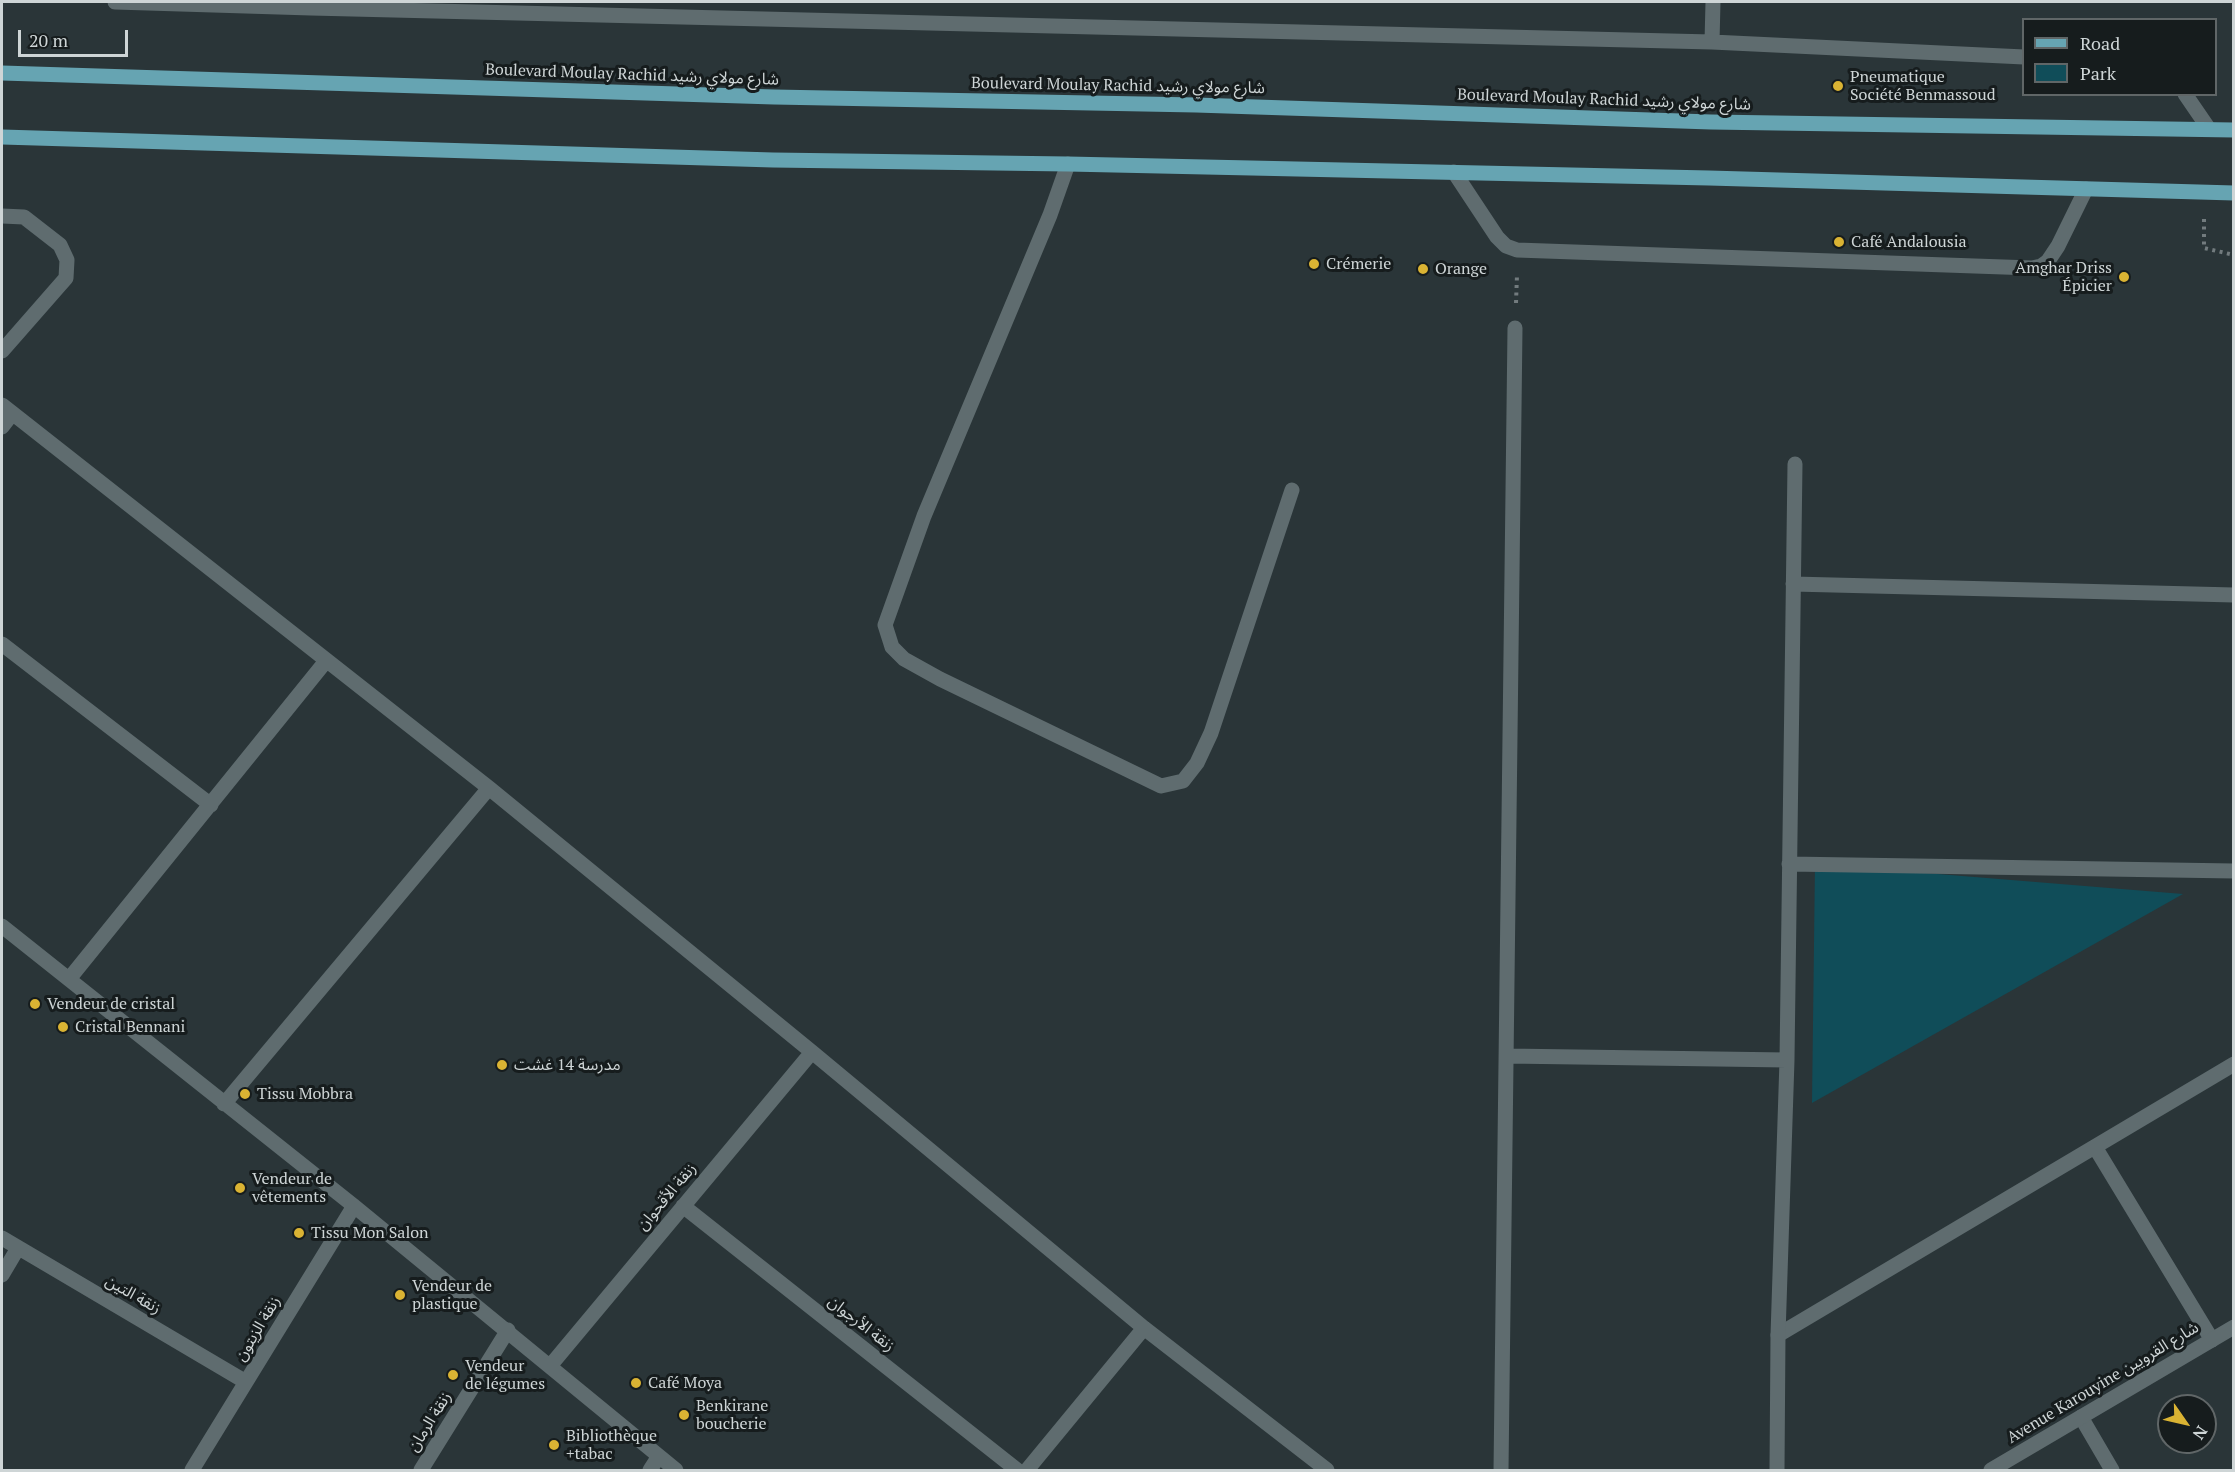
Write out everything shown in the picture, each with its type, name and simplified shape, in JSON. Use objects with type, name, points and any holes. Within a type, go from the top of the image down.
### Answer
[{"type":"main road","name":"Boulevard Moulay Rachid شارع مولاي رشيد","points":[[2,73],[750,96],[1196,105],[1699,122],[2234,130]]},
{"type":"main road","points":[[2,137],[773,160],[1454,172],[2234,193]]},
{"type":"street","points":[[115,2],[311,5],[1712,42],[2022,57]]},
{"type":"street","points":[[1712,42],[1713,2]]},
{"type":"street","points":[[2186,96],[2209,129]]},
{"type":"street","points":[[1068,164],[1050,215],[924,516],[885,625],[892,647],[904,660],[940,679],[1161,786],[1183,781],[1197,764],[1211,733],[1292,490]]},
{"type":"street","points":[[1454,172],[1497,237],[1506,246],[1517,250],[2032,268],[2048,261],[2058,246],[2086,189]]},
{"type":"street","points":[[2,216],[24,217],[60,245],[67,260],[66,278],[2,351]]},
{"type":"street","points":[[1501,1470],[1515,328]]},
{"type":"street","points":[[2,427],[7,410],[489,788],[1144,1328],[1327,1470]]},
{"type":"street","points":[[1777,1470],[1778,1335],[1787,1060],[1795,464]]},
{"type":"street","points":[[1793,584],[2234,595]]},
{"type":"street","points":[[2,644],[211,805]]},
{"type":"street","points":[[69,980],[326,661]]},
{"type":"street","points":[[224,1104],[489,788]]},
{"type":"street","points":[[1789,864],[2234,871]]},
{"type":"street","points":[[2,926],[508,1330],[676,1470]]},
{"type":"street","name":"زنقة الأقحوان","points":[[550,1366],[812,1052]]},
{"type":"street","points":[[1507,1056],[1787,1060]]},
{"type":"street","points":[[1778,1335],[2234,1064]]},
{"type":"street","points":[[2095,1148],[2212,1340]]},
{"type":"street","name":"زنقة الزيتون","points":[[192,1470],[354,1206]]},
{"type":"street","name":"زنقة الأرجوان","points":[[683,1206],[1017,1470]]},
{"type":"street","name":"زنقة التين","points":[[2,1238],[246,1382]]},
{"type":"street","points":[[2,1275],[18,1248]]},
{"type":"street","name":"Avenue Karouyine شارع القرويين","points":[[1990,1470],[2234,1327]]},
{"type":"street","points":[[1027,1470],[1144,1328]]},
{"type":"street","name":"زنقة الرمان","points":[[421,1470],[508,1330]]},
{"type":"street","points":[[2081,1417],[2112,1470]]},
{"type":"street","points":[[650,1470],[659,1456]]},
{"type":"path","points":[[2204,192],[2204,248],[2234,255]]},
{"type":"path","points":[[1515,328],[1517,250]]},
{"type":"green space","points":[[1815,864],[2183,894],[1812,1103]]},
{"type":"place","name":"Pneumatique Société Benmassoud","points":[[1838,86]]},
{"type":"place","name":"Café Andalousia","points":[[1839,242]]},
{"type":"place","name":"Crémerie","points":[[1314,264]]},
{"type":"place","name":"Orange","points":[[1423,269]]},
{"type":"place","name":"Amghar Driss Épicier","points":[[2124,277]]},
{"type":"place","name":"Vendeur de cristal","points":[[35,1004]]},
{"type":"place","name":"Cristal Bennani","points":[[63,1027]]},
{"type":"place","name":"مدرسة 14 غشت","points":[[502,1065]]},
{"type":"place","name":"Tissu Mobbra","points":[[245,1094]]},
{"type":"place","name":"Vendeur de vêtements","points":[[240,1188]]},
{"type":"place","name":"Tissu Mon Salon","points":[[299,1233]]},
{"type":"place","name":"Vendeur de plastique","points":[[400,1295]]},
{"type":"place","name":"Vendeur de légumes","points":[[453,1375]]},
{"type":"place","name":"Café Moya","points":[[636,1383]]},
{"type":"place","name":"Benkirane boucherie","points":[[684,1415]]},
{"type":"place","name":"Bibliothèque +tabac","points":[[554,1445]]}]
